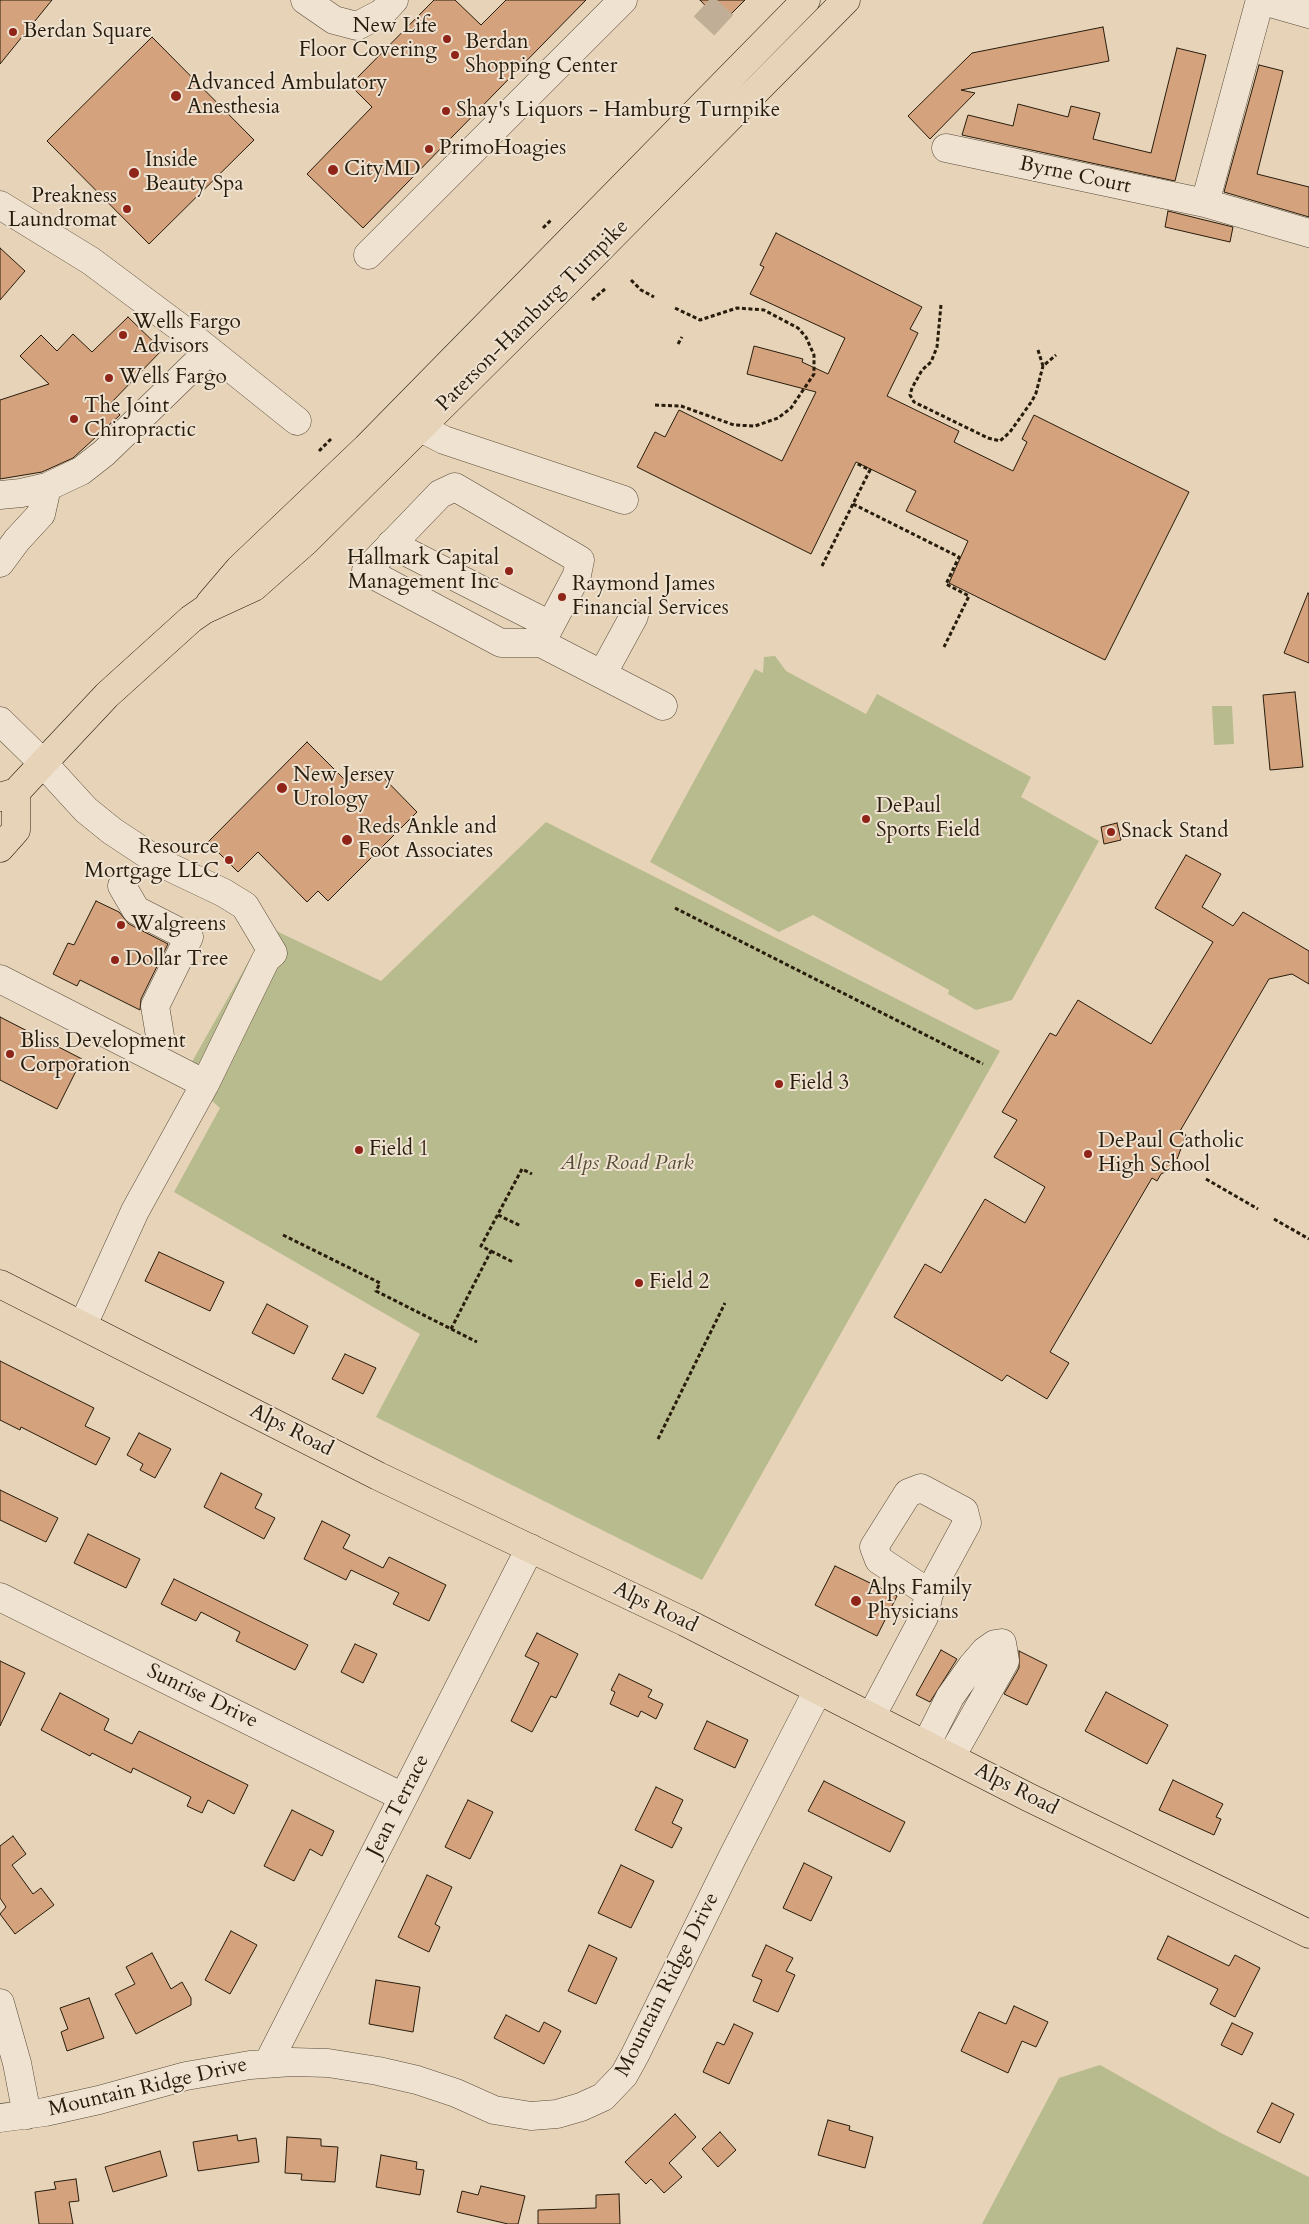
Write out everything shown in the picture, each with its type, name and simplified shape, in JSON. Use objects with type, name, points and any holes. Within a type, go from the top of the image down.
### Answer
[{"type":"main road","name":"Paterson-Hamburg Turnpike","points":[[0,848],[16,830],[8,795],[43,763],[107,695],[148,656],[204,610],[239,569],[366,448],[806,0]]},
{"type":"main road","name":"Paterson-Hamburg Turnpike","points":[[204,610],[254,587],[305,542],[421,428],[846,0]]},
{"type":"main road","name":"Alps Road","points":[[0,1284],[378,1476],[685,1622],[926,1745],[1309,1934]]},
{"type":"street","points":[[305,0],[334,20],[357,26],[382,13],[394,0]]},
{"type":"street","points":[[368,254],[623,0]]},
{"type":"street","points":[[1205,203],[1260,0],[1309,14]]},
{"type":"street","name":"Byrne Court","points":[[946,148],[1205,203],[1309,233]]},
{"type":"street","points":[[0,205],[91,261],[297,421]]},
{"type":"street","points":[[0,495],[21,493],[47,487],[81,471],[104,454],[209,352]]},
{"type":"street","points":[[421,428],[444,440],[624,500]]},
{"type":"street","points":[[2,555],[41,514],[47,487]]},
{"type":"street","points":[[455,487],[580,560],[576,575],[546,634],[501,643],[366,571],[440,494],[455,487]]},
{"type":"street","points":[[391,544],[546,634],[603,673],[663,706]]},
{"type":"street","points":[[603,673],[634,616]]},
{"type":"street","points":[[0,721],[43,763],[86,810],[112,831],[160,862],[224,893],[245,906],[273,953],[266,959],[205,1084],[135,1211],[83,1325]]},
{"type":"street","points":[[122,886],[136,910],[190,937],[155,1006],[160,1036]]},
{"type":"street","points":[[0,979],[205,1084]]},
{"type":"street","name":"Jean Terrace","points":[[268,2063],[530,1548]]},
{"type":"street","points":[[871,1717],[924,1617],[929,1593]]},
{"type":"street","name":"Sunrise Drive","points":[[0,1596],[403,1797]]},
{"type":"street","points":[[926,1745],[950,1697],[972,1666],[984,1651],[1002,1642],[1005,1652],[1002,1665],[951,1757]]},
{"type":"street","name":"Mountain Ridge Drive","points":[[0,2118],[99,2100],[186,2076],[268,2063],[328,2063],[378,2071],[417,2080],[456,2093],[494,2110],[531,2116],[557,2114],[582,2108],[603,2096],[624,2075],[818,1690]]},
{"type":"street","points":[[0,2002],[18,2063],[27,2114]]},
{"type":"path","points":[[543,228],[552,219]]},
{"type":"path","points":[[631,280],[641,290],[654,296]]},
{"type":"path","points":[[592,300],[605,289]]},
{"type":"path","points":[[941,305],[937,347],[931,362],[922,370],[910,395],[914,402],[988,438],[1000,441],[1010,432],[1036,393],[1043,366],[1038,350]]},
{"type":"path","points":[[655,405],[681,406],[728,423],[755,426],[778,418],[791,408],[814,374],[814,355],[806,337],[792,325],[764,310],[737,308],[700,320],[675,308]]},
{"type":"path","points":[[678,344],[682,337]]},
{"type":"path","points":[[1043,366],[1056,355]]},
{"type":"path","points":[[320,451],[331,439]]},
{"type":"path","points":[[822,566],[870,470],[856,463]]},
{"type":"path","points":[[853,504],[959,557],[946,584],[969,596],[944,647]]},
{"type":"path","points":[[675,908],[983,1064]]},
{"type":"path","points":[[1176,1162],[1190,1170]]},
{"type":"path","points":[[513,1262],[481,1246],[522,1170],[532,1174]]},
{"type":"path","points":[[1206,1179],[1258,1209]]},
{"type":"path","points":[[498,1215],[520,1226]]},
{"type":"path","points":[[1274,1219],[1309,1239]]},
{"type":"path","points":[[283,1235],[380,1283],[376,1291],[477,1342]]},
{"type":"path","points":[[451,1329],[491,1251]]},
{"type":"path","points":[[658,1439],[725,1303]]},
{"type":"green space","name":"DePaul Sports Field","points":[[775,656],[786,671],[866,714],[877,694],[1031,777],[1021,797],[1099,841],[1012,1000],[976,1010],[948,994],[949,990],[813,915],[779,932],[650,862],[755,669],[763,673],[764,657]]},
{"type":"green space","points":[[1212,706],[1232,706],[1234,744],[1214,745]]},
{"type":"green space","name":"Alps Road Park","points":[[546,822],[1000,1051],[702,1580],[376,1417],[420,1334],[174,1192],[220,1108],[184,1076],[268,927],[381,981]]},
{"type":"green space","points":[[1100,2065],[1221,2133],[1309,2177],[1309,2224],[982,2224],[1059,2078]]},
{"type":"building","name":"Berdan Square","points":[[0,0],[52,0],[0,64]]},
{"type":"building","name":"Berdan Shopping Center","points":[[434,0],[455,0],[481,25],[506,0],[586,0],[363,228],[307,174],[372,107],[350,85]]},
{"type":"building","points":[[700,0],[745,0],[722,23]]},
{"type":"building","points":[[1103,27],[1109,61],[961,90],[975,93],[930,139],[908,116],[972,53]]},
{"type":"building","points":[[152,37],[254,140],[149,244],[47,141]]},
{"type":"building","points":[[1177,48],[1206,55],[1175,181],[962,135],[968,115],[1013,126],[1018,104],[1068,117],[1071,106],[1100,113],[1093,139],[1151,153]]},
{"type":"building","points":[[1259,65],[1283,71],[1257,174],[1309,187],[1309,217],[1224,192]]},
{"type":"building","points":[[1168,211],[1233,227],[1230,242],[1165,227]]},
{"type":"building","points":[[776,233],[922,307],[910,329],[918,333],[887,396],[959,431],[954,442],[1013,471],[1027,442],[1022,439],[1034,415],[1189,492],[1105,660],[949,583],[968,541],[906,511],[916,491],[856,462],[811,554],[637,467],[655,432],[665,437],[679,410],[782,461],[816,392],[747,374],[754,346],[803,359],[802,362],[828,374],[845,338],[750,294],[764,267],[760,265]]},
{"type":"building","points":[[0,248],[25,271],[0,300]]},
{"type":"building","points":[[128,317],[162,350],[110,404],[120,415],[73,458],[42,472],[0,479],[0,400],[49,384],[20,356],[41,335],[57,351],[73,334],[92,352]]},
{"type":"building","points":[[1309,594],[1309,663],[1284,653]]},
{"type":"building","points":[[1295,692],[1303,767],[1270,770],[1263,695]]},
{"type":"building","points":[[307,742],[348,783],[360,770],[368,778],[376,770],[417,812],[328,901],[318,891],[307,902],[258,852],[238,872],[208,842]]},
{"type":"building","name":"Snack Stand","points":[[1117,823],[1121,840],[1104,844],[1101,827]]},
{"type":"building","name":"DePaul Catholic High School","points":[[1186,855],[1221,874],[1202,907],[1233,926],[1243,912],[1309,951],[1309,984],[1292,974],[1269,979],[1180,1131],[1186,1135],[1176,1162],[1161,1174],[1157,1181],[1152,1178],[1050,1352],[1069,1363],[1047,1399],[1007,1375],[1002,1381],[894,1317],[925,1264],[941,1273],[985,1199],[1025,1223],[1045,1187],[994,1157],[1017,1120],[1002,1112],[1050,1033],[1056,1036],[1078,1000],[1151,1044],[1213,942],[1155,908]]},
{"type":"building","name":"Dollar Tree","points":[[96,901],[119,912],[129,924],[168,944],[141,999],[140,1010],[80,980],[77,986],[53,974],[68,943],[74,945]]},
{"type":"building","points":[[0,1017],[82,1059],[57,1109],[0,1080]]},
{"type":"building","points":[[159,1252],[224,1282],[210,1311],[145,1281]]},
{"type":"building","points":[[267,1304],[308,1326],[294,1354],[252,1333]]},
{"type":"building","points":[[345,1354],[376,1368],[363,1394],[332,1379]]},
{"type":"building","points":[[0,1361],[94,1408],[85,1426],[110,1438],[96,1465],[21,1427],[20,1430],[0,1420]]},
{"type":"building","points":[[139,1433],[171,1449],[155,1478],[140,1470],[143,1464],[127,1455]]},
{"type":"building","points":[[221,1473],[262,1494],[255,1508],[275,1518],[264,1539],[204,1507]]},
{"type":"building","points":[[0,1490],[58,1518],[46,1542],[0,1520]]},
{"type":"building","points":[[322,1521],[350,1535],[343,1548],[383,1568],[389,1557],[446,1585],[429,1621],[393,1604],[399,1593],[351,1570],[346,1580],[304,1559]]},
{"type":"building","points":[[88,1534],[140,1559],[126,1588],[74,1563]]},
{"type":"building","name":"Alps Family Physicians","points":[[835,1566],[897,1596],[877,1636],[815,1605]]},
{"type":"building","points":[[174,1579],[308,1645],[295,1670],[236,1641],[240,1632],[201,1612],[196,1621],[161,1604]]},
{"type":"building","points":[[537,1633],[578,1654],[556,1698],[551,1696],[532,1732],[511,1721],[539,1663],[525,1656]]},
{"type":"building","points":[[355,1644],[377,1654],[363,1683],[341,1672]]},
{"type":"building","points":[[941,1650],[957,1659],[930,1702],[916,1695]]},
{"type":"building","points":[[1019,1651],[1047,1665],[1027,1705],[1004,1694],[1019,1668]]},
{"type":"building","points":[[0,1661],[25,1673],[0,1726]]},
{"type":"building","points":[[619,1674],[652,1690],[648,1697],[663,1704],[656,1719],[641,1711],[638,1717],[610,1704],[615,1692],[611,1690]]},
{"type":"building","points":[[1106,1692],[1168,1725],[1147,1764],[1085,1731]]},
{"type":"building","points":[[60,1693],[109,1719],[104,1730],[132,1744],[139,1731],[248,1785],[234,1814],[208,1800],[202,1813],[187,1806],[191,1797],[133,1768],[131,1773],[92,1753],[90,1756],[41,1730]]},
{"type":"building","points":[[707,1721],[748,1740],[735,1768],[694,1749]]},
{"type":"building","points":[[1173,1780],[1223,1804],[1216,1817],[1221,1819],[1214,1835],[1159,1810]]},
{"type":"building","points":[[824,1781],[905,1822],[890,1852],[808,1811]]},
{"type":"building","points":[[656,1787],[683,1800],[672,1823],[682,1828],[672,1848],[635,1830]]},
{"type":"building","points":[[468,1800],[493,1812],[470,1859],[445,1847]]},
{"type":"building","points":[[292,1810],[334,1831],[322,1856],[310,1849],[294,1881],[264,1866]]},
{"type":"building","points":[[13,1836],[26,1854],[12,1865],[33,1894],[41,1888],[54,1905],[15,1934],[0,1914],[6,1907],[0,1898],[0,1846]]},
{"type":"building","points":[[804,1863],[832,1877],[811,1921],[783,1908]]},
{"type":"building","points":[[621,1865],[654,1881],[631,1928],[598,1913]]},
{"type":"building","points":[[427,1875],[452,1887],[435,1924],[440,1927],[429,1952],[398,1937]]},
{"type":"building","points":[[231,1931],[257,1945],[230,1994],[205,1980]]},
{"type":"building","points":[[1168,1936],[1229,1966],[1235,1955],[1260,1968],[1235,2017],[1210,2004],[1218,1989],[1157,1959]]},
{"type":"building","points":[[589,1945],[617,1958],[596,2004],[568,1991]]},
{"type":"building","points":[[766,1945],[793,1958],[786,1971],[795,1975],[778,2012],[753,2001],[762,1980],[752,1976]]},
{"type":"building","points":[[152,1953],[171,1989],[182,1982],[191,1998],[191,2005],[136,2034],[115,1994],[135,1984],[126,1967]]},
{"type":"building","points":[[376,1980],[420,1987],[413,2032],[369,2024]]},
{"type":"building","points":[[89,1998],[104,2038],[67,2051],[61,2032],[68,2029],[60,2008]]},
{"type":"building","points":[[1014,2006],[1048,2022],[1036,2047],[1022,2041],[1008,2073],[961,2051],[979,2012],[1006,2024]]},
{"type":"building","points":[[506,2015],[539,2032],[544,2022],[561,2031],[544,2064],[494,2038]]},
{"type":"building","points":[[1232,2023],[1253,2033],[1242,2055],[1221,2045]]},
{"type":"building","points":[[734,2024],[753,2033],[729,2084],[703,2072],[717,2042],[724,2045]]},
{"type":"building","points":[[1272,2103],[1294,2114],[1280,2143],[1257,2132]]},
{"type":"building","points":[[675,2114],[696,2137],[669,2163],[682,2177],[664,2193],[651,2179],[646,2184],[625,2162]]},
{"type":"building","points":[[828,2120],[850,2126],[849,2130],[873,2137],[865,2168],[818,2155]]},
{"type":"building","points":[[720,2132],[736,2150],[718,2167],[702,2149]]},
{"type":"building","points":[[237,2135],[238,2141],[256,2138],[259,2162],[198,2171],[193,2142]]},
{"type":"building","points":[[287,2137],[321,2139],[321,2146],[338,2147],[335,2182],[301,2180],[302,2174],[285,2173]]},
{"type":"building","points":[[160,2151],[167,2176],[113,2192],[105,2167]]},
{"type":"building","points":[[381,2155],[417,2162],[416,2169],[424,2170],[420,2195],[376,2187]]},
{"type":"building","points":[[76,2179],[79,2201],[69,2202],[73,2224],[39,2224],[35,2192],[56,2189],[54,2182]]},
{"type":"building","points":[[481,2186],[525,2196],[518,2224],[508,2224],[457,2212],[462,2191],[478,2195]]},
{"type":"building","points":[[619,2194],[620,2224],[538,2224],[538,2210],[596,2208],[596,2195]]},
{"type":"tunnel","points":[[704,26],[728,0]]},
{"type":"place","name":"Berdan Square","points":[[13,32]]},
{"type":"place","name":"New Life Floor Covering","points":[[447,39]]},
{"type":"place","name":"Berdan Shopping Center","points":[[455,55]]},
{"type":"place","name":"Advanced Ambulatory Anesthesia","points":[[176,96]]},
{"type":"place","name":"Shay's Liquors - Hamburg Turnpike","points":[[446,111]]},
{"type":"place","name":"PrimoHoagies","points":[[429,149]]},
{"type":"place","name":"CityMD","points":[[333,170]]},
{"type":"place","name":"Inside Beauty Spa","points":[[134,173]]},
{"type":"place","name":"Preakness Laundromat","points":[[127,209]]},
{"type":"place","name":"Wells Fargo Advisors","points":[[123,335]]},
{"type":"place","name":"Wells Fargo","points":[[109,378]]},
{"type":"place","name":"The Joint Chiropractic","points":[[74,419]]},
{"type":"place","name":"Hallmark Capital Management Inc","points":[[509,571]]},
{"type":"place","name":"Raymond James Financial Services","points":[[562,597]]},
{"type":"place","name":"New Jersey Urology","points":[[282,788]]},
{"type":"place","name":"DePaul Sports Field","points":[[866,819]]},
{"type":"place","name":"Snack Stand","points":[[1111,832]]},
{"type":"place","name":"Reds Ankle and Foot Associates","points":[[347,840]]},
{"type":"place","name":"Resource Mortgage LLC","points":[[229,860]]},
{"type":"place","name":"Walgreens","points":[[121,925]]},
{"type":"place","name":"Dollar Tree","points":[[115,960]]},
{"type":"place","name":"Bliss Development Corporation","points":[[10,1054]]},
{"type":"place","name":"Field 3","points":[[779,1084]]},
{"type":"place","name":"Field 1","points":[[359,1150]]},
{"type":"place","name":"DePaul Catholic High School","points":[[1088,1154]]},
{"type":"place","name":"Field 2","points":[[639,1283]]},
{"type":"place","name":"Alps Family Physicians","points":[[856,1601]]}]
